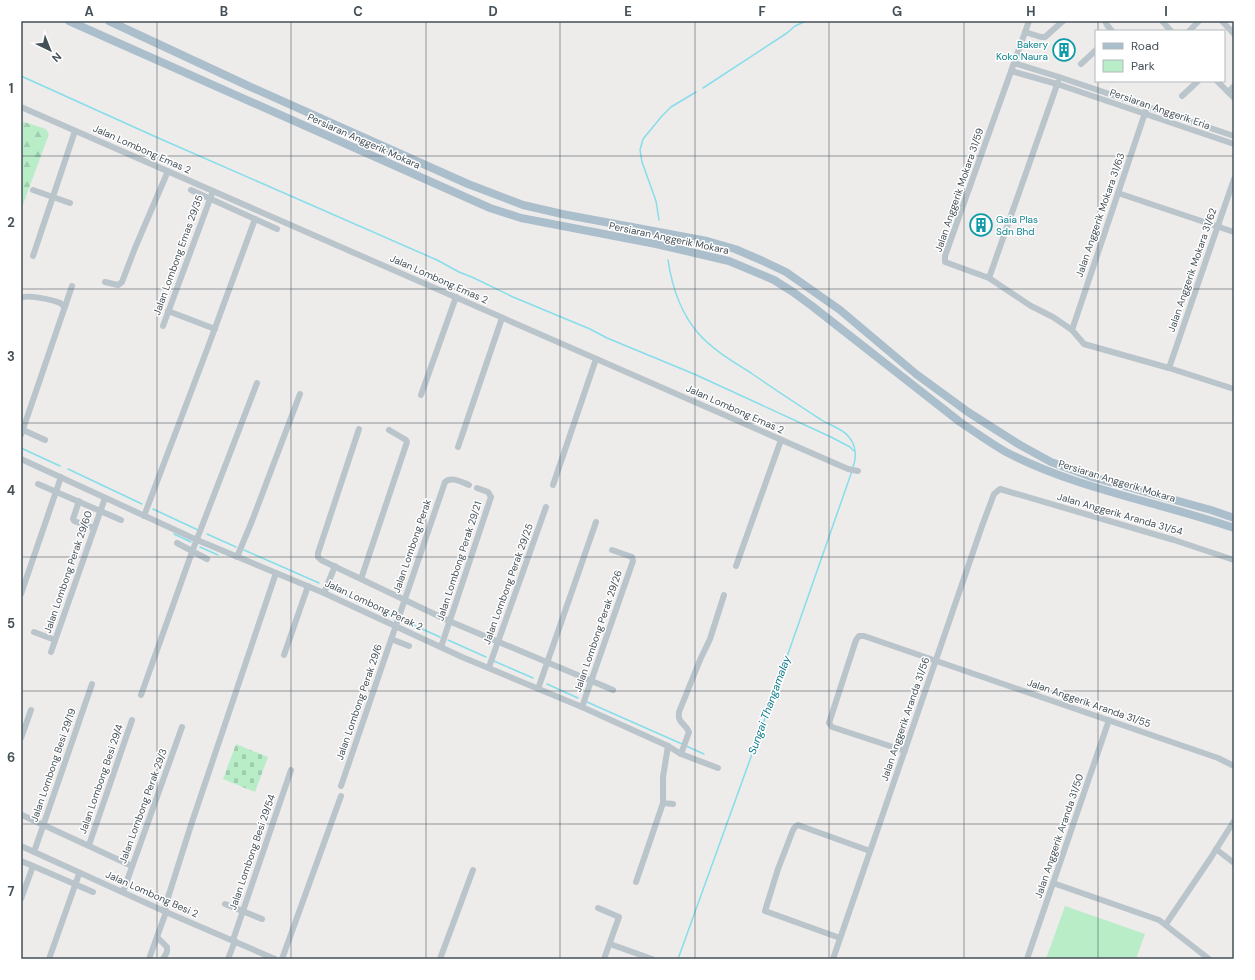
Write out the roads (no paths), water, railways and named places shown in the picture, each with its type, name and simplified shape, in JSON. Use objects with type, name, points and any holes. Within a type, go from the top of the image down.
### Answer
[{"type":"main road","name":"Persiaran Anggerik Mokara","points":[[69,21],[490,208],[521,218],[664,246],[729,261],[774,280],[793,292],[960,422],[1006,452],[1089,486],[1209,519],[1234,528]]},
{"type":"main road","name":"Persiaran Anggerik Mokara","points":[[109,21],[409,158],[468,184],[517,203],[562,214],[707,241],[763,260],[786,272],[840,310],[916,374],[968,412],[1020,445],[1051,462],[1092,477],[1211,510],[1234,518]]},
{"type":"street","name":"Jalan Anggerik Mokara 31/59","points":[[1029,21],[945,258],[945,262],[990,278],[1031,306],[1053,317],[1072,330],[1084,344],[1169,368],[1234,389]]},
{"type":"street","points":[[1025,32],[1045,37],[1063,21]]},
{"type":"street","points":[[1105,21],[1111,30]]},
{"type":"street","points":[[1162,21],[1170,30]]},
{"type":"street","points":[[1190,30],[1199,21]]},
{"type":"street","points":[[1222,21],[1234,34]]},
{"type":"street","points":[[1081,64],[1095,51]]},
{"type":"street","name":"Persiaran Anggerik Eria","points":[[1014,63],[1234,136]]},
{"type":"street","name":"Persiaran Anggerik Eria","points":[[1011,71],[1057,84],[1234,144]]},
{"type":"street","points":[[990,278],[1059,77]]},
{"type":"street","points":[[1182,96],[1197,82]]},
{"type":"street","points":[[1218,82],[1234,98]]},
{"type":"street","points":[[1228,92],[1234,86]]},
{"type":"street","name":"Jalan Lombong Emas 2","points":[[21,107],[75,130],[166,174],[213,191],[781,440],[848,469],[858,471]]},
{"type":"street","name":"Jalan Anggerik Mokara 31/63","points":[[1072,330],[1147,107]]},
{"type":"street","points":[[33,256],[75,130]]},
{"type":"street","points":[[105,282],[118,285],[122,282],[166,174]]},
{"type":"street","name":"Jalan Anggerik Mokara 31/62","points":[[1169,368],[1234,179]]},
{"type":"street","points":[[33,190],[70,203]]},
{"type":"street","points":[[190,190],[277,229]]},
{"type":"street","name":"Jalan Lombong Emas 29/35","points":[[163,326],[213,191]]},
{"type":"street","points":[[1118,193],[1234,232]]},
{"type":"street","points":[[144,516],[255,219]]},
{"type":"street","points":[[45,440],[22,431],[72,286]]},
{"type":"street","points":[[21,298],[23,296],[29,296],[60,303],[65,307]]},
{"type":"street","points":[[421,394],[456,297]]},
{"type":"street","points":[[168,311],[215,329]]},
{"type":"street","points":[[458,446],[502,318]]},
{"type":"street","points":[[553,485],[596,359]]},
{"type":"street","points":[[141,695],[192,552],[258,383]]},
{"type":"street","points":[[237,557],[300,394]]},
{"type":"street","points":[[359,429],[318,553],[318,557],[321,560],[449,621],[613,690]]},
{"type":"street","points":[[361,579],[407,442],[389,430]]},
{"type":"street","points":[[736,566],[781,440]]},
{"type":"street","name":"Jalan Lombong Perak 2","points":[[21,459],[197,540],[324,593],[441,647],[582,707],[718,768]]},
{"type":"street","points":[[21,594],[61,477]]},
{"type":"street","name":"Jalan Lombong Perak","points":[[395,625],[445,482],[452,479],[469,485]]},
{"type":"street","points":[[38,484],[121,520]]},
{"type":"street","name":"Jalan Lombong Perak 29/21","points":[[441,647],[491,497],[488,492],[477,488]]},
{"type":"street","name":"Jalan Anggerik Aranda 31/54","points":[[1000,489],[1174,540],[1234,560]]},
{"type":"street","name":"Jalan Anggerik Aranda 31/56","points":[[833,959],[984,519],[994,494],[1000,489]]},
{"type":"street","name":"Jalan Lombong Perak 29/60","points":[[51,652],[105,498]]},
{"type":"street","points":[[79,501],[73,519],[74,521],[94,528]]},
{"type":"street","name":"Jalan Lombong Perak 29/25","points":[[489,668],[546,506]]},
{"type":"street","points":[[538,689],[596,522]]},
{"type":"street","points":[[176,543],[207,559]]},
{"type":"street","name":"Jalan Lombong Perak 29/26","points":[[582,707],[633,561],[632,557],[612,550]]},
{"type":"street","points":[[324,593],[335,566]]},
{"type":"street","points":[[149,959],[166,912],[165,907],[193,818],[276,573]]},
{"type":"street","points":[[284,655],[308,586]]},
{"type":"street","points":[[682,751],[689,732],[688,728],[680,721],[678,716],[679,712],[710,639],[724,595]]},
{"type":"street","name":"Jalan Lombong Perak 29/6","points":[[341,786],[395,625]]},
{"type":"street","points":[[34,632],[55,640]]},
{"type":"street","name":"Jalan Anggerik Aranda 31/55","points":[[905,751],[832,727],[829,723],[859,636],[864,636],[936,660],[1218,758],[1234,766]]},
{"type":"street","points":[[391,639],[409,646]]},
{"type":"street","name":"Jalan Lombong Besi 29/19","points":[[34,852],[92,684]]},
{"type":"street","points":[[21,738],[31,710]]},
{"type":"street","name":"Jalan Lombong Besi 29/4","points":[[89,845],[132,720]]},
{"type":"street","name":"Jalan Anggerik Aranda 31/50","points":[[1028,959],[1109,720]]},
{"type":"street","name":"Jalan Lombong Perak 29/3","points":[[123,892],[182,726]]},
{"type":"street","points":[[636,882],[663,803],[663,777],[668,746]]},
{"type":"street","name":"Jalan Lombong Besi 29/54","points":[[228,959],[291,770]]},
{"type":"street","points":[[282,959],[341,796]]},
{"type":"street","points":[[663,803],[673,804]]},
{"type":"street","points":[[22,815],[132,866]]},
{"type":"street","points":[[1166,924],[1234,821]]},
{"type":"street","points":[[840,938],[765,911],[778,869],[793,830],[798,825],[870,852]]},
{"type":"street","name":"Jalan Lombong Besi 2","points":[[21,846],[79,874],[276,959]]},
{"type":"street","points":[[1216,849],[1234,863]]},
{"type":"street","points":[[21,862],[93,892]]},
{"type":"street","points":[[21,899],[33,866]]},
{"type":"street","points":[[440,959],[473,870]]},
{"type":"street","points":[[49,959],[79,874]]},
{"type":"street","points":[[1053,883],[1159,920],[1210,959]]},
{"type":"street","points":[[225,904],[262,919]]},
{"type":"street","points":[[598,908],[619,917],[604,959]]},
{"type":"street","points":[[157,937],[167,947],[167,952],[163,959]]},
{"type":"street","points":[[610,944],[652,959]]},
{"type":"waterway","points":[[703,88],[787,33],[795,26],[806,21]]},
{"type":"waterway","points":[[21,76],[437,260],[513,297],[694,374],[831,437],[850,447],[854,451]]},
{"type":"waterway","points":[[659,220],[656,201],[642,162],[640,150],[643,139],[671,107],[696,92]]},
{"type":"waterway","points":[[668,260],[678,299],[686,317],[698,333],[710,345],[730,360],[823,421],[845,433],[851,439],[854,447],[855,459],[853,467]]},
{"type":"waterway","points":[[21,448],[60,466]]},
{"type":"waterway","points":[[68,469],[142,504]]},
{"type":"waterway","name":"Sungai Thangamalay","points":[[678,959],[782,671],[852,471]]},
{"type":"waterway","points":[[153,509],[198,530]]},
{"type":"waterway","points":[[174,534],[191,542]]},
{"type":"waterway","points":[[207,534],[236,547]]},
{"type":"waterway","points":[[200,547],[218,555]]},
{"type":"waterway","points":[[244,550],[319,583]]},
{"type":"waterway","points":[[331,589],[393,616]]},
{"type":"waterway","points":[[402,620],[440,637]]},
{"type":"waterway","points":[[448,640],[486,657]]},
{"type":"waterway","points":[[494,661],[533,678]]},
{"type":"waterway","points":[[547,684],[578,698]]},
{"type":"waterway","points":[[587,702],[682,744]]},
{"type":"waterway","points":[[686,746],[704,754]]},
{"type":"place","name":"Bakery Koko Naura","points":[[1064,50]]},
{"type":"place","name":"Gaia Plas Sdn Bhd","points":[[981,225]]}]
